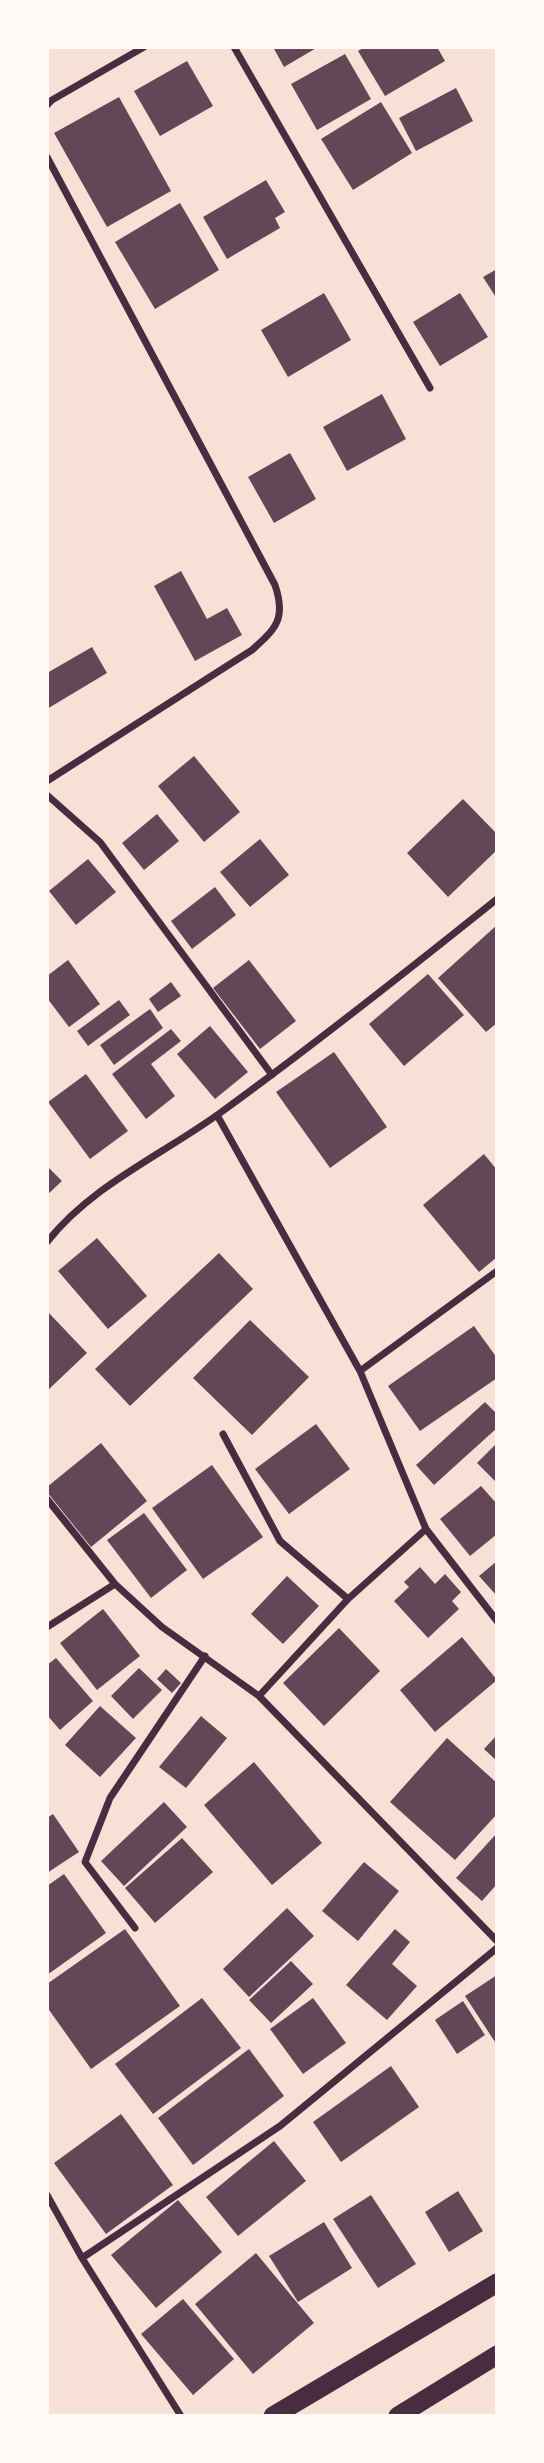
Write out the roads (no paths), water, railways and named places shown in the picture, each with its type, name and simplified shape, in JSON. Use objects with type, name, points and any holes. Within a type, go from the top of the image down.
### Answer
[{"type":"highway","points":[[273,2416],[497,2283]]},
{"type":"highway","points":[[398,2416],[497,2355]]},
{"type":"street","points":[[47,105],[144,47]]},
{"type":"street","points":[[234,47],[430,388]]},
{"type":"street","points":[[47,158],[275,585],[281,604],[279,620],[271,634],[252,650],[47,781]]},
{"type":"street","points":[[47,795],[100,842],[272,1074]]},
{"type":"street","points":[[47,1242],[64,1222],[99,1193],[217,1115],[374,998],[497,899]]},
{"type":"street","points":[[217,1115],[360,1371],[426,1529],[497,1621]]},
{"type":"street","points":[[360,1371],[497,1271]]},
{"type":"street","points":[[223,1434],[281,1541],[348,1600]]},
{"type":"street","points":[[47,1499],[115,1584],[162,1627],[259,1696],[497,1941]]},
{"type":"street","points":[[259,1696],[348,1600],[426,1529]]},
{"type":"street","points":[[47,1627],[115,1584]]},
{"type":"street","points":[[135,1928],[85,1862],[110,1798],[205,1656]]},
{"type":"street","points":[[82,2258],[280,2126],[497,1948]]},
{"type":"street","points":[[47,2195],[82,2258],[181,2416]]}]
